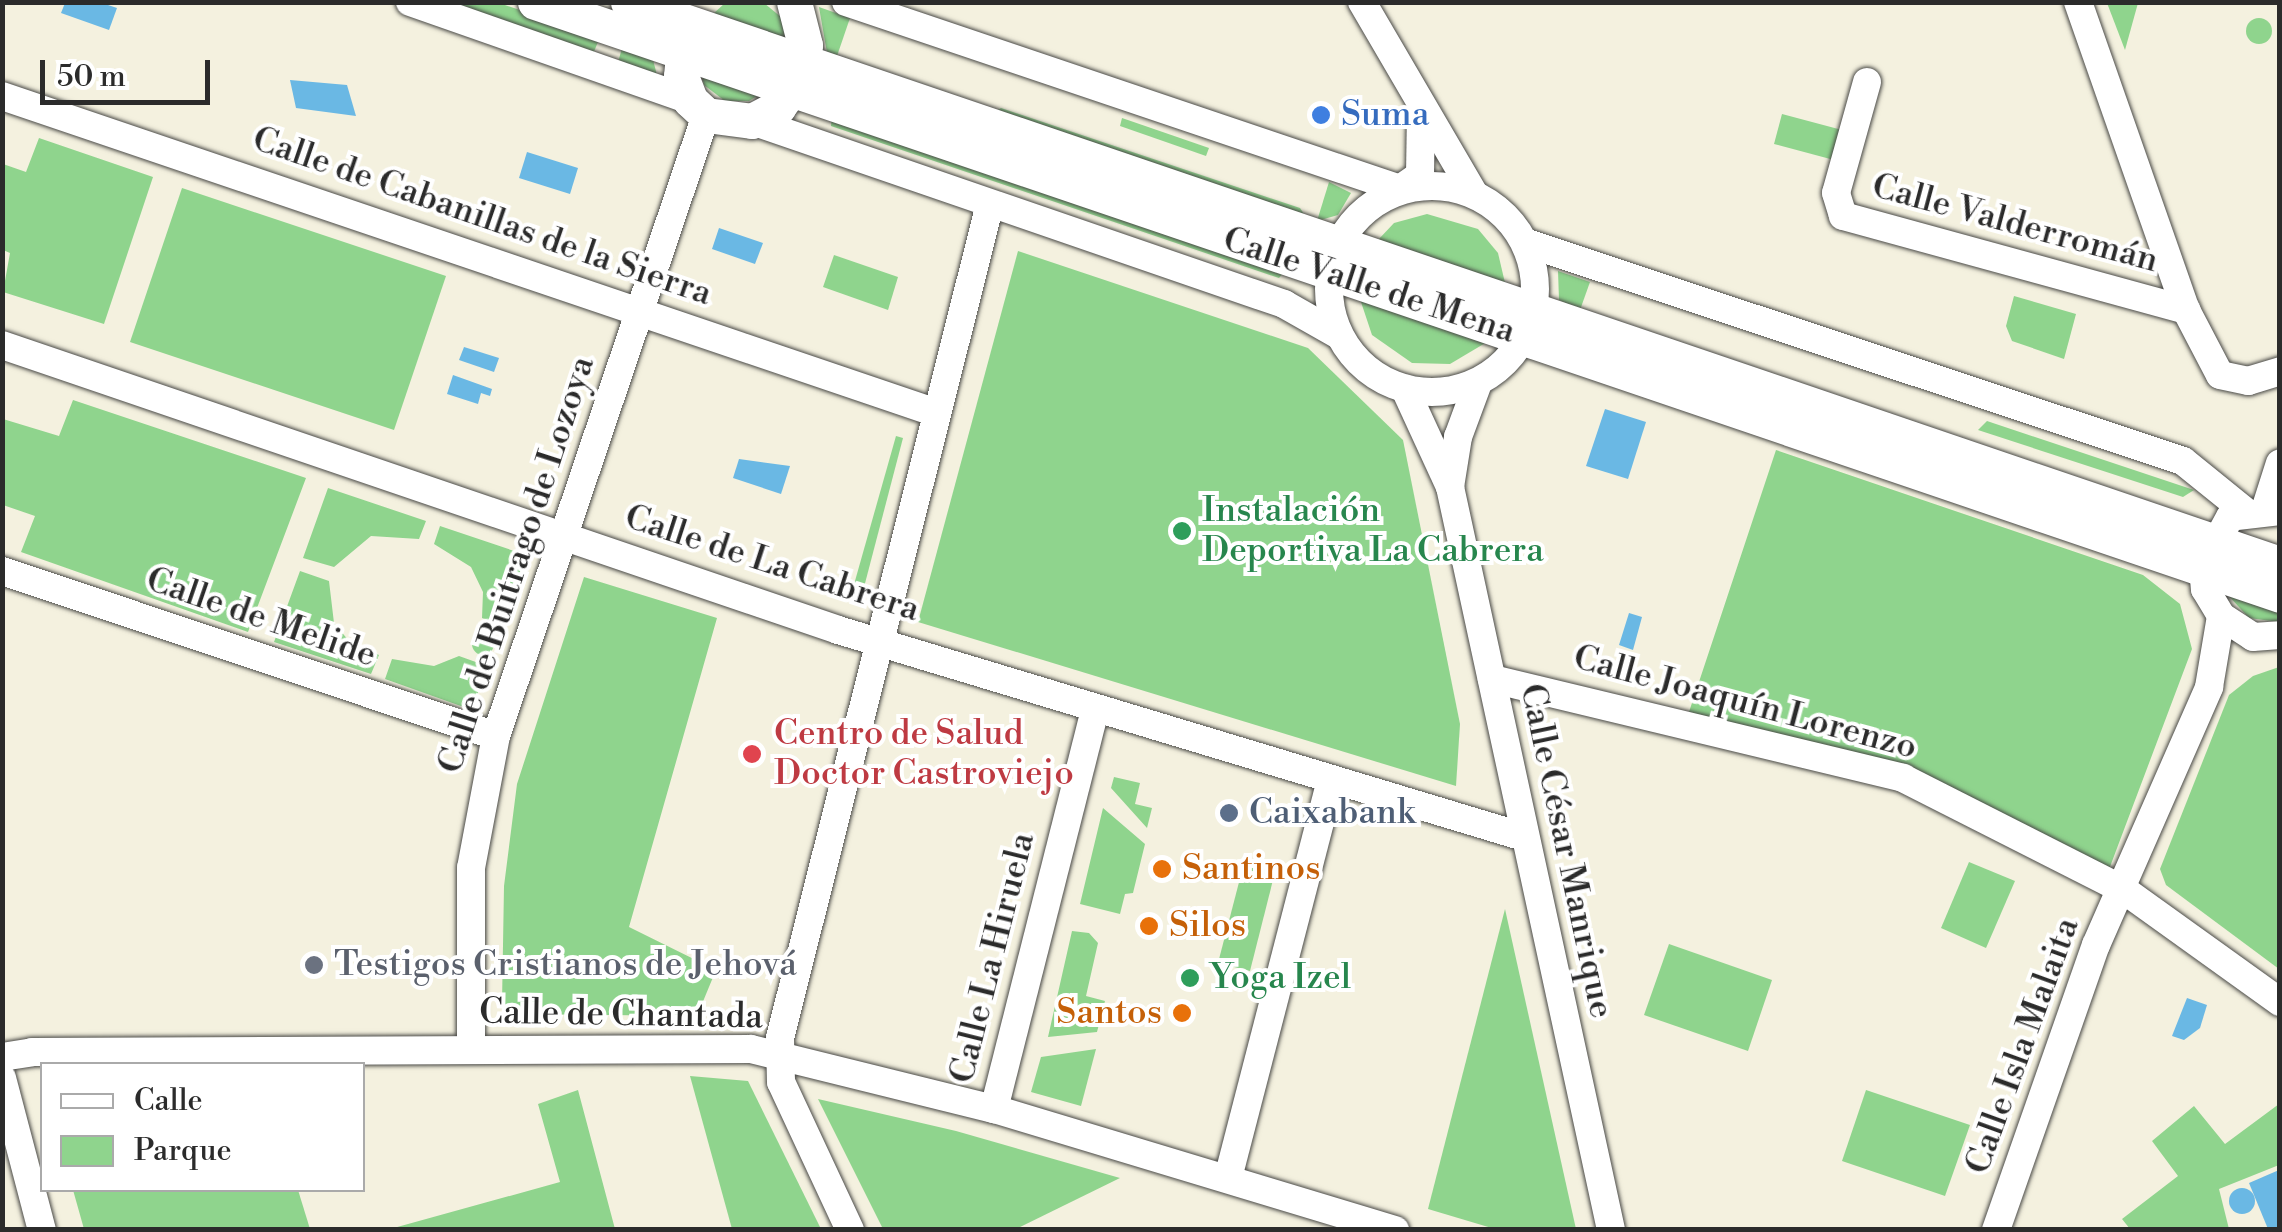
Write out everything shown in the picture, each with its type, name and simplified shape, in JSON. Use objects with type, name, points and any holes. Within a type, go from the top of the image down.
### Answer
[{"type":"main road","name":"Calle Valle de Mena","points":[[535,2],[689,26]]},
{"type":"main road","name":"Calle Valle de Mena","points":[[628,2],[796,75],[2209,555],[2280,595]]},
{"type":"main road","points":[[689,26],[698,108],[752,120],[778,107],[796,75],[804,45],[794,2]]},
{"type":"main road","name":"Calle Valle de Mena","points":[[2209,555],[2280,564]]},
{"type":"street","points":[[410,2],[698,108]]},
{"type":"street","points":[[846,2],[1400,189],[1426,184],[1474,192],[1493,203],[1527,243],[1536,277],[1528,324],[1513,356],[1478,383],[1448,391],[1405,389]]},
{"type":"street","points":[[1362,2],[1421,110],[1474,192]]},
{"type":"street","name":"Calle Valderromán","points":[[2078,2],[2186,310],[2220,375],[2248,381],[2280,371]]},
{"type":"street","name":"Calle Valderromán","points":[[1868,82],[1836,193],[1843,216],[2186,310]]},
{"type":"street","name":"Calle de Cabanillas de la Sierra","points":[[2,96],[640,309],[937,413]]},
{"type":"street","name":"Calle de Buitrago de Lozoya","points":[[471,1050],[471,868],[496,736],[640,309],[698,108]]},
{"type":"street","points":[[1340,336],[1334,258],[1357,216],[1420,175],[1421,110]]},
{"type":"street","name":"Calle Valle de Mena","points":[[752,120],[1284,304],[1340,336],[1360,364],[1405,389]]},
{"type":"street","points":[[850,1230],[780,1082],[778,1054],[990,204]]},
{"type":"street","points":[[1527,243],[2183,461],[2264,511]]},
{"type":"street","name":"Calle de La Cabrera","points":[[2,344],[880,642],[1330,783],[1524,838]]},
{"type":"street","name":"Calle César Manrique","points":[[1450,488],[1458,436],[1478,383]]},
{"type":"street","name":"Calle César Manrique","points":[[1405,389],[1450,488],[1612,1230]]},
{"type":"street","points":[[2264,511],[2280,463]]},
{"type":"street","points":[[2209,687],[2266,636],[2221,616],[2205,588],[2209,555],[2230,517],[2264,511]]},
{"type":"street","name":"Calle de Melide","points":[[2,572],[496,736]]},
{"type":"street","points":[[2209,687],[2221,616]]},
{"type":"street","name":"Calle Joaquín Lorenzo","points":[[1492,679],[1903,778],[2124,890],[2280,1002]]},
{"type":"street","name":"Calle Isla Malaita","points":[[1996,1230],[2096,945],[2124,890],[2209,687]]},
{"type":"street","name":"Calle La Hiruela","points":[[994,1109],[1095,709]]},
{"type":"street","points":[[1228,1178],[1330,783]]},
{"type":"street","name":"Calle de Chantada","points":[[2,1057],[32,1052],[471,1050],[778,1054],[994,1109],[1395,1230]]},
{"type":"street","points":[[2,1078],[42,1230]]},
{"type":"green space","points":[[443,3],[499,3],[600,37],[593,54]]},
{"type":"green space","points":[[725,3],[764,3],[781,17],[785,38],[713,14]]},
{"type":"green space","points":[[2107,3],[2138,3],[2125,50]]},
{"type":"green space","points":[[819,7],[850,18],[837,56],[827,53]]},
{"type":"green space","points":[[2259,18],[2268,22],[2272,31],[2268,40],[2259,44],[2250,40],[2246,31],[2250,22]]},
{"type":"green space","points":[[623,45],[653,60],[657,75],[618,62]]},
{"type":"green space","points":[[701,72],[763,92],[749,101],[725,101],[704,85]]},
{"type":"green space","points":[[1001,108],[1300,208],[1304,214],[995,112]]},
{"type":"green space","points":[[1782,114],[1842,130],[1834,160],[1774,144]]},
{"type":"green space","points":[[832,115],[1285,271],[1279,278],[831,126]]},
{"type":"green space","points":[[1122,118],[1209,148],[1206,156],[1120,126]]},
{"type":"green space","points":[[39,138],[153,177],[104,324],[3,292],[10,253],[3,250],[3,164],[26,172]]},
{"type":"green space","points":[[1329,182],[1351,193],[1338,215],[1317,221]]},
{"type":"green space","points":[[182,188],[446,276],[394,430],[130,342]]},
{"type":"green space","points":[[1427,214],[1478,229],[1498,253],[1505,283],[1378,240],[1394,223]]},
{"type":"green space","name":"Instalación Deportiva La Cabrera","points":[[1018,251],[1308,348],[1403,440],[1460,724],[1456,786],[918,622]]},
{"type":"green space","points":[[834,255],[898,277],[888,310],[823,287]]},
{"type":"green space","points":[[1558,271],[1590,282],[1580,310],[1559,300]]},
{"type":"green space","points":[[2014,296],[2076,314],[2064,359],[2012,341],[2006,326]]},
{"type":"green space","points":[[1360,299],[1487,342],[1450,364],[1412,363],[1372,335]]},
{"type":"green space","points":[[73,400],[306,478],[248,632],[21,552],[35,516],[3,505],[3,419],[59,436]]},
{"type":"green space","points":[[1987,421],[2194,490],[2183,497],[1978,430]]},
{"type":"green space","points":[[896,436],[903,438],[863,591],[853,588]]},
{"type":"green space","points":[[1776,450],[2143,575],[2180,604],[2192,649],[2105,880],[1903,778],[1685,724]]},
{"type":"green space","points":[[328,488],[426,521],[419,539],[371,536],[334,567],[303,558]]},
{"type":"green space","points":[[440,526],[526,555],[502,626],[482,618],[483,592],[471,567],[434,544]]},
{"type":"green space","points":[[300,571],[329,581],[334,623],[349,641],[379,655],[371,674],[274,642]]},
{"type":"green space","points":[[584,577],[717,618],[629,927],[716,970],[697,1016],[518,1014],[502,1003],[504,886],[517,784]]},
{"type":"green space","points":[[2227,594],[2279,612],[2279,622],[2249,618]]},
{"type":"green space","points":[[483,633],[491,636],[491,652],[483,655],[475,652],[472,644],[475,636]]},
{"type":"green space","points":[[459,656],[487,666],[472,710],[385,679],[392,659],[434,666]]},
{"type":"green space","points":[[2280,667],[2279,969],[2166,885],[2160,869],[2229,695],[2253,676]]},
{"type":"green space","points":[[1114,777],[1140,783],[1135,804],[1152,808],[1147,828],[1111,788]]},
{"type":"green space","points":[[1103,808],[1145,844],[1133,893],[1125,894],[1120,914],[1080,904]]},
{"type":"green space","points":[[1969,862],[2015,881],[1986,948],[1941,928]]},
{"type":"green space","points":[[1244,863],[1275,872],[1250,971],[1218,963]]},
{"type":"green space","points":[[1505,909],[1576,1229],[1495,1229],[1428,1209]]},
{"type":"green space","points":[[1072,931],[1089,933],[1098,943],[1086,996],[1105,1001],[1097,1032],[1048,1037]]},
{"type":"green space","points":[[1669,944],[1772,980],[1748,1051],[1644,1015]]},
{"type":"green space","points":[[1096,1049],[1081,1106],[1031,1092],[1041,1057]]},
{"type":"green space","points":[[690,1076],[748,1081],[821,1229],[732,1229]]},
{"type":"green space","points":[[578,1090],[615,1229],[390,1229],[560,1182],[538,1104]]},
{"type":"green space","points":[[1866,1090],[1970,1125],[1945,1196],[1842,1161]]},
{"type":"green space","points":[[818,1099],[956,1131],[1120,1178],[1016,1229],[883,1229]]},
{"type":"green space","points":[[2279,1104],[2279,1165],[2219,1189],[2229,1229],[2130,1229],[2122,1219],[2178,1176],[2152,1141],[2194,1106],[2225,1144]]},
{"type":"green space","points":[[74,1192],[299,1192],[310,1229],[84,1229]]},
{"type":"water","points":[[65,3],[102,3],[117,8],[109,30],[61,13]]},
{"type":"water","points":[[290,80],[347,85],[356,116],[296,108]]},
{"type":"water","points":[[527,152],[578,168],[570,194],[519,178]]},
{"type":"water","points":[[719,228],[763,243],[755,264],[712,249]]},
{"type":"water","points":[[464,347],[499,358],[494,372],[459,360]]},
{"type":"water","points":[[453,375],[492,389],[490,396],[481,393],[478,404],[447,394]]},
{"type":"water","points":[[1605,409],[1646,422],[1628,479],[1586,466]]},
{"type":"water","points":[[739,459],[790,466],[781,494],[733,478]]},
{"type":"water","points":[[1629,613],[1642,617],[1633,650],[1619,645]]},
{"type":"water","points":[[2187,998],[2207,1005],[2200,1028],[2184,1040],[2172,1036]]},
{"type":"water","points":[[2279,1170],[2279,1229],[2268,1229],[2249,1183]]},
{"type":"water","points":[[2242,1188],[2252,1191],[2252,1211],[2242,1214],[2232,1211],[2229,1201],[2232,1191]]},
{"type":"place","name":"Suma","points":[[1321,115]]},
{"type":"place","name":"Instalación Deportiva La Cabrera","points":[[1182,531]]},
{"type":"place","name":"Centro de Salud Doctor Castroviejo","points":[[752,754]]},
{"type":"place","name":"Caixabank","points":[[1229,813]]},
{"type":"place","name":"Santinos","points":[[1162,869]]},
{"type":"place","name":"Silos","points":[[1149,926]]},
{"type":"place","name":"Testigos Cristianos de Jehová","points":[[314,965]]},
{"type":"place","name":"Yoga Izel","points":[[1190,978]]},
{"type":"place","name":"Santos","points":[[1182,1013]]}]
